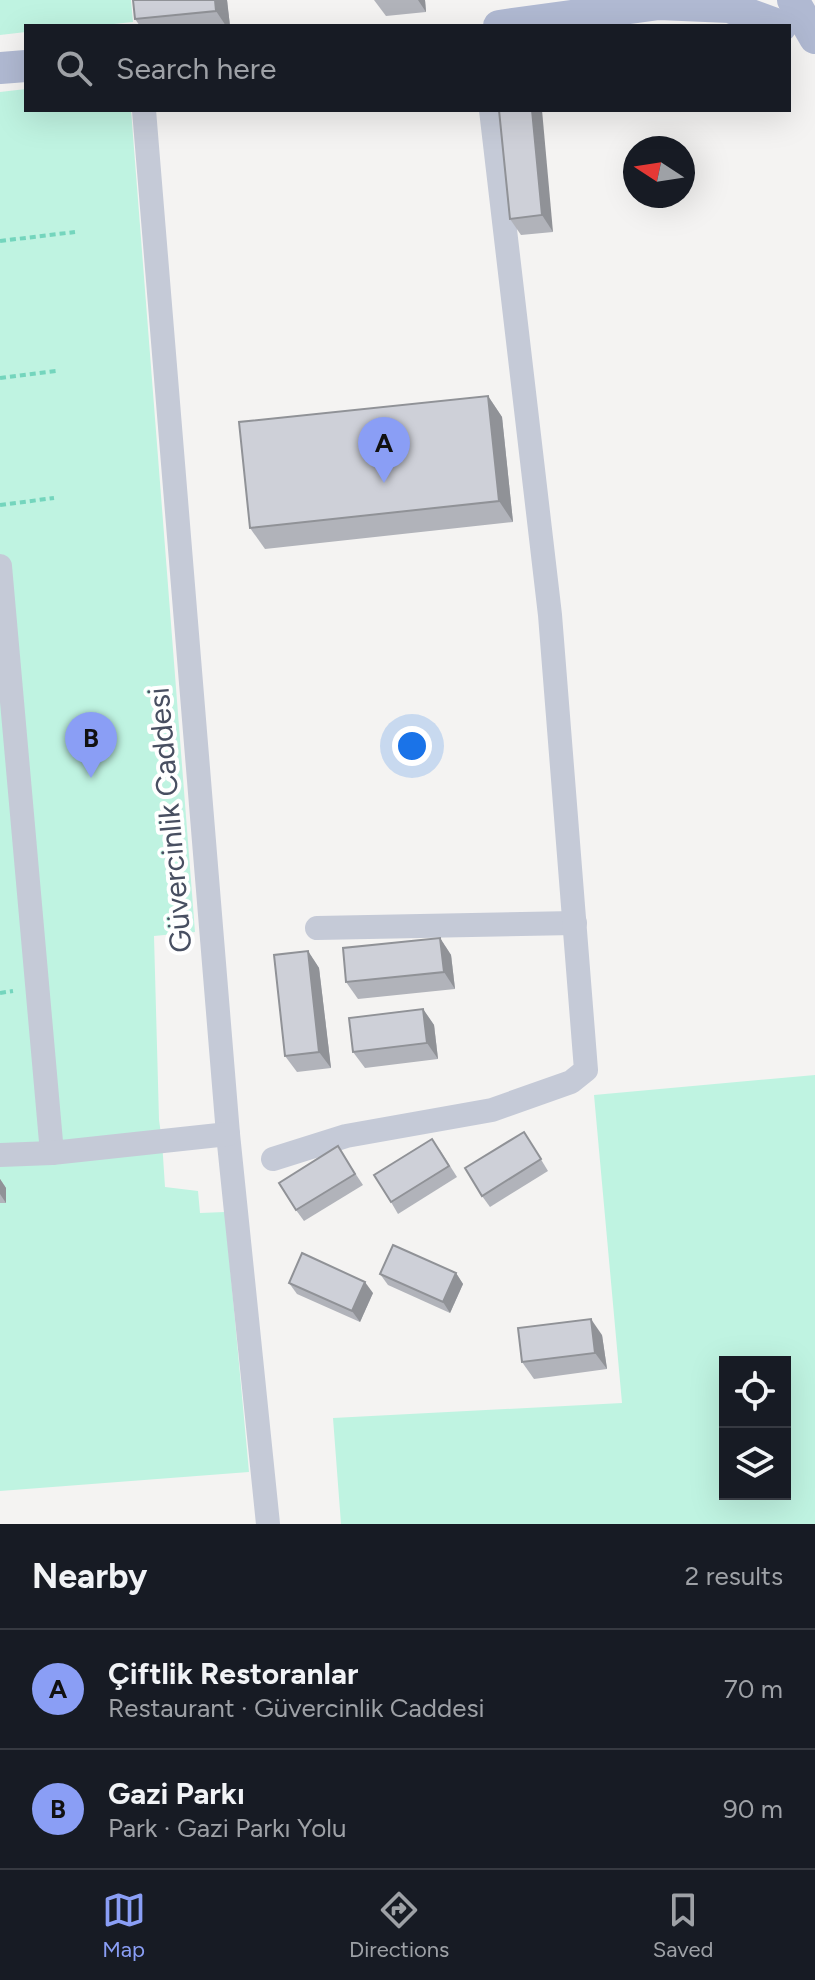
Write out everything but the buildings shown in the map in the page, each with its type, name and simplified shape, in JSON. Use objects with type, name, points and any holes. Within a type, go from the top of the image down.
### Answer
[{"type":"main road","points":[[793,0],[815,38]]},
{"type":"main road","points":[[514,24],[659,4],[729,7],[776,24]]},
{"type":"main road","points":[[791,30],[815,38]]},
{"type":"main road","points":[[0,68],[24,66]]},
{"type":"street","name":"Güvercinlik Caddesi","points":[[144,112],[228,1134],[268,1524]]},
{"type":"street","points":[[273,1159],[346,1136],[492,1110],[571,1082],[586,1070],[550,615],[491,112]]},
{"type":"street","points":[[0,566],[52,1153]]},
{"type":"street","points":[[317,928],[575,923]]},
{"type":"street","points":[[0,1155],[52,1153],[228,1134]]},
{"type":"path","points":[[0,241],[75,232]]},
{"type":"path","points":[[0,378],[56,371]]},
{"type":"path","points":[[0,505],[54,498]]},
{"type":"green space","points":[[0,0],[131,0],[133,22],[24,24],[24,32],[0,35]]},
{"type":"green space","points":[[24,89],[24,112],[131,112],[195,932],[154,936],[159,1120],[165,1187],[198,1191],[200,1213],[225,1212],[249,1472],[0,1491],[0,92]]},
{"type":"green space","points":[[815,1075],[815,1524],[341,1524],[333,1418],[622,1403],[594,1095]]},
{"type":"place","name":"Çiftlik Restoranlar","points":[[384,483]]},
{"type":"place","name":"Gazi Parkı","points":[[91,778]]}]
